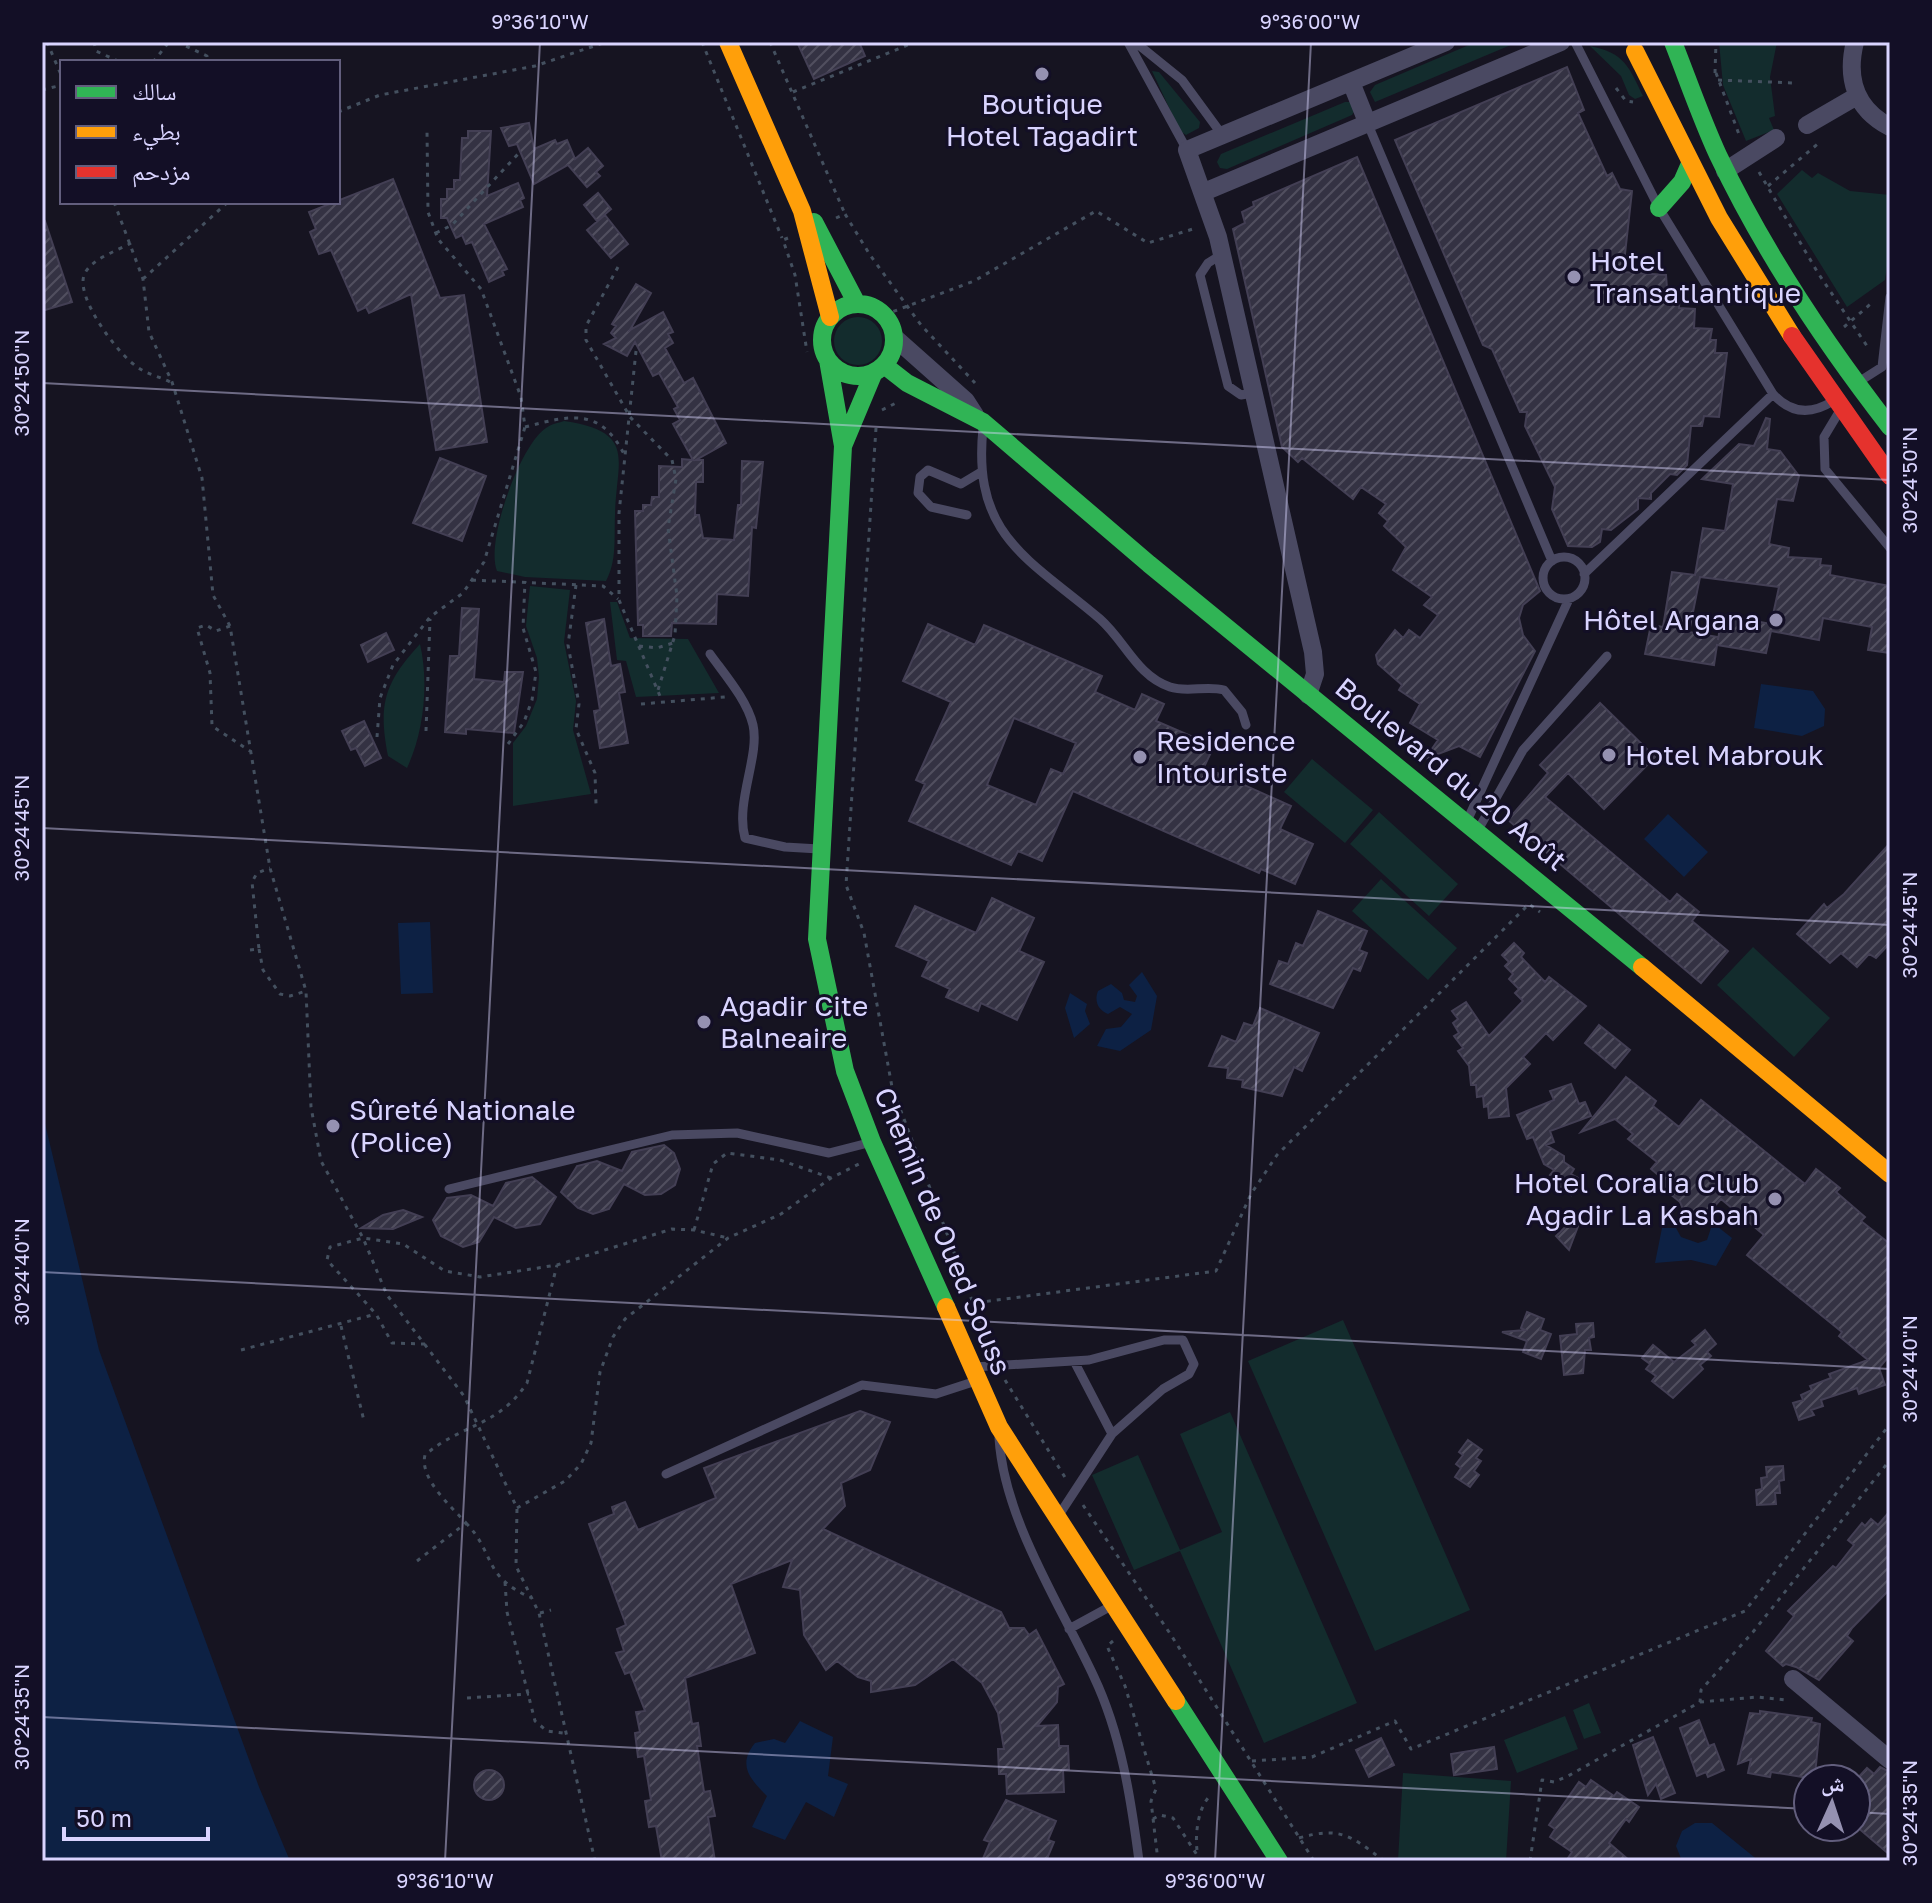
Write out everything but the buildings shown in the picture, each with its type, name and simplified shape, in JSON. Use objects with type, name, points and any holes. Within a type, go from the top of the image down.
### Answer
[{"type":"street","points":[[728,42],[802,211],[857,304]]},
{"type":"street","points":[[1308,695],[1315,674],[1313,652],[1221,255],[1204,192],[1187,150],[1446,42]]},
{"type":"street","points":[[1204,192],[1561,42]]},
{"type":"street","points":[[1628,46],[1648,52],[1673,42],[1725,171],[1771,252],[1856,384],[1890,427]]},
{"type":"street","points":[[1855,42],[1850,63],[1857,96],[1876,120],[1890,127]]},
{"type":"street","points":[[1628,46],[1689,166],[1745,266],[1838,405],[1890,476]]},
{"type":"street","points":[[1351,82],[1367,122]]},
{"type":"street","points":[[1807,125],[1857,96]]},
{"type":"street","points":[[1725,171],[1776,138]]},
{"type":"street","points":[[1659,208],[1682,182],[1689,166]]},
{"type":"street","points":[[813,228],[830,317]]},
{"type":"street","points":[[857,304],[884,315],[894,337],[890,356],[879,368],[854,376],[828,360],[822,339],[830,317],[842,307],[857,304]]},
{"type":"street","name":"Boulevard du 20 Août","points":[[894,337],[966,401],[980,420]]},
{"type":"street","name":"Chemin de Oued Souss","points":[[828,360],[843,446],[817,939],[845,1071],[945,1311],[999,1427],[1279,1861]]},
{"type":"street","name":"Boulevard du 20 Août","points":[[879,368],[980,420],[1308,695],[1473,825],[1890,1174]]},
{"type":"street","name":"Chemin de Oued Souss","points":[[843,446],[879,368]]},
{"type":"street","points":[[1793,1679],[1890,1760]]},
{"type":"lane","points":[[1128,42],[1187,150]]},
{"type":"lane","points":[[1135,42],[1182,80],[1223,136]]},
{"type":"lane","points":[[1575,42],[1659,208],[1773,394],[1790,409],[1801,411],[1838,405]]},
{"type":"lane","points":[[1367,122],[1552,561]]},
{"type":"lane","points":[[1856,384],[1882,367],[1885,297]]},
{"type":"lane","points":[[1584,574],[1773,394]]},
{"type":"lane","points":[[1838,405],[1824,437],[1825,469],[1890,548]]},
{"type":"lane","points":[[980,420],[981,472],[999,527],[1022,557],[1100,620],[1150,677],[1170,687],[1224,690],[1242,712],[1246,725]]},
{"type":"lane","points":[[967,515],[931,507],[918,493],[920,477],[928,470],[961,484],[981,472]]},
{"type":"lane","points":[[1473,825],[1569,599],[1582,589],[1584,574],[1581,566],[1568,558],[1552,561],[1546,567],[1543,583],[1553,596],[1569,599]]},
{"type":"lane","points":[[710,654],[739,695],[753,726],[740,821],[745,838],[820,849]]},
{"type":"lane","points":[[1473,825],[1523,750],[1607,656]]},
{"type":"lane","points":[[449,1189],[672,1135],[737,1133],[829,1153],[872,1142]]},
{"type":"lane","points":[[666,1474],[862,1385],[936,1394],[996,1365],[1074,1361],[1164,1340],[1183,1340],[1194,1364],[1189,1374],[1163,1389],[1112,1434],[1073,1490],[1058,1518]]},
{"type":"lane","points":[[1074,1361],[1112,1434]]},
{"type":"lane","points":[[999,1427],[1008,1492],[1069,1629],[1094,1676],[1119,1745],[1139,1861]]},
{"type":"lane","points":[[1069,1629],[1113,1605]]},
{"type":"path","points":[[47,42],[60,72]]},
{"type":"path","points":[[94,42],[96,51],[116,60]]},
{"type":"path","points":[[155,60],[169,42]]},
{"type":"path","points":[[177,42],[207,56],[208,60]]},
{"type":"path","points":[[340,111],[380,95],[535,66],[606,42]]},
{"type":"path","points":[[702,42],[795,275],[809,359]]},
{"type":"path","points":[[770,42],[845,214],[870,255],[909,304],[921,325],[953,362],[973,378],[975,384],[966,401]]},
{"type":"path","points":[[793,92],[915,42]]},
{"type":"path","points":[[1716,73],[1749,154],[1850,320],[1885,297]]},
{"type":"path","points":[[1718,80],[1795,83]]},
{"type":"path","points":[[377,737],[380,698],[393,665],[430,617],[463,593],[484,562],[525,427],[521,397],[481,289],[453,259],[436,233],[428,212],[427,131]]},
{"type":"path","points":[[1767,186],[1820,142]]},
{"type":"path","points":[[436,233],[452,225],[519,153]]},
{"type":"path","points":[[115,204],[143,279],[149,332],[172,382],[202,478],[213,595],[230,626],[270,868],[306,991],[311,1107],[321,1161],[363,1238],[387,1295],[458,1387],[517,1508],[516,1566],[539,1613],[563,1733],[595,1861]]},
{"type":"path","points":[[143,279],[226,204]]},
{"type":"path","points":[[884,315],[974,281],[1096,211],[1148,243],[1212,224]]},
{"type":"path","points":[[783,240],[845,214]]},
{"type":"path","points":[[131,243],[97,261],[83,277],[89,305],[111,340],[137,367],[172,382]]},
{"type":"path","points":[[618,267],[586,326],[586,340],[630,417],[672,460],[676,479],[668,528],[677,596],[673,643],[658,690]]},
{"type":"path","points":[[106,344],[111,340]]},
{"type":"path","points":[[636,351],[619,513],[619,600],[663,703]]},
{"type":"path","points":[[525,427],[564,416],[593,420],[614,433],[627,459]]},
{"type":"path","points":[[876,422],[846,885],[864,933],[892,1087],[996,1365],[1073,1490],[1314,1861]]},
{"type":"path","points":[[472,580],[603,586],[619,600]]},
{"type":"path","points":[[508,744],[524,722],[532,700],[536,672],[523,628],[525,581]]},
{"type":"path","points":[[576,585],[568,645],[579,704],[576,729],[595,773],[596,804]]},
{"type":"path","points":[[426,731],[430,617]]},
{"type":"path","points":[[230,626],[216,631],[206,625],[197,628],[210,673],[212,726],[250,751]]},
{"type":"path","points":[[639,646],[657,648],[673,643]]},
{"type":"path","points":[[641,704],[739,695]]},
{"type":"path","points":[[203,699],[211,699]]},
{"type":"path","points":[[270,868],[257,873],[252,882],[263,970],[280,994],[290,996],[306,991]]},
{"type":"path","points":[[945,1311],[974,1302],[1216,1271],[1251,1194],[1277,1155],[1529,904],[1541,913],[1555,895]]},
{"type":"path","points":[[250,950],[259,949]]},
{"type":"path","points":[[694,1230],[713,1164],[727,1153],[780,1160],[831,1178]]},
{"type":"path","points":[[517,1508],[565,1481],[581,1464],[591,1443],[600,1372],[613,1337],[625,1319],[728,1238],[781,1214],[861,1161]]},
{"type":"path","points":[[425,1344],[392,1343],[376,1314],[327,1260],[333,1244],[363,1238],[403,1244],[445,1271],[480,1277],[557,1265],[662,1231],[694,1230],[728,1238]]},
{"type":"path","points":[[532,1598],[505,1582],[485,1556],[480,1537],[442,1497],[423,1461],[430,1451],[500,1414],[527,1383],[557,1265]]},
{"type":"path","points":[[241,1350],[341,1326],[376,1314]]},
{"type":"path","points":[[341,1326],[364,1421]]},
{"type":"path","points":[[1250,1761],[1312,1757],[1395,1721],[1411,1749],[1745,1611],[1890,1424]]},
{"type":"path","points":[[1700,1702],[1701,1690],[1753,1632],[1890,1460]]},
{"type":"path","points":[[417,1561],[466,1523]]},
{"type":"path","points":[[505,1582],[507,1612],[540,1728],[554,1734],[563,1733]]},
{"type":"path","points":[[539,1613],[551,1610]]},
{"type":"path","points":[[1115,1640],[1107,1646],[1125,1686],[1156,1789],[1151,1801],[1158,1861]]},
{"type":"path","points":[[467,1698],[529,1694]]},
{"type":"path","points":[[1530,1861],[1542,1780],[1554,1782],[1568,1776],[1700,1702],[1757,1697],[1822,1703]]},
{"type":"path","points":[[1198,1854],[1196,1836],[1205,1799],[1214,1792]]},
{"type":"path","points":[[1153,1819],[1160,1815],[1173,1818],[1201,1861]]},
{"type":"path","points":[[1299,1838],[1327,1830],[1352,1836],[1384,1861]]},
{"type":"green space","points":[[1476,42],[1518,42],[1375,102],[1370,92],[1375,85]]},
{"type":"green space","points":[[1719,42],[1777,42],[1770,77],[1775,116],[1769,118],[1774,130],[1746,141],[1723,85]]},
{"type":"green space","points":[[1590,46],[1618,57],[1634,77],[1643,96],[1635,99],[1629,95],[1621,76]]},
{"type":"green space","points":[[1152,71],[1159,72],[1200,122],[1199,128],[1186,135],[1180,131]]},
{"type":"green space","points":[[1345,102],[1353,102],[1356,109],[1352,115],[1227,169],[1220,168],[1217,162],[1221,154]]},
{"type":"green space","points":[[1802,170],[1812,178],[1818,173],[1850,191],[1890,195],[1890,246],[1885,280],[1847,307],[1777,194]]},
{"type":"green space","points":[[858,317],[875,324],[882,341],[875,358],[858,365],[841,358],[834,341],[841,324]]},
{"type":"green space","points":[[564,421],[603,433],[613,441],[618,452],[614,549],[606,581],[525,577],[497,571],[496,539],[500,517],[516,473],[536,438],[548,427]]},
{"type":"green space","points":[[530,586],[570,590],[564,642],[576,701],[573,730],[591,794],[513,806],[513,743],[526,726],[537,699],[539,677],[537,658],[526,626]]},
{"type":"green space","points":[[610,602],[617,602],[630,638],[688,639],[719,693],[636,697],[626,661],[617,660]]},
{"type":"green space","points":[[420,644],[424,675],[423,707],[407,768],[388,756],[384,708],[391,683]]},
{"type":"green space","points":[[1312,759],[1373,810],[1345,843],[1284,792]]},
{"type":"green space","points":[[1379,812],[1458,884],[1429,916],[1350,844]]},
{"type":"green space","points":[[1381,879],[1457,948],[1428,980],[1352,911]]},
{"type":"green space","points":[[1753,947],[1830,1018],[1794,1057],[1717,985]]},
{"type":"green space","points":[[1343,1320],[1470,1610],[1375,1651],[1248,1361]]},
{"type":"green space","points":[[1230,1412],[1357,1703],[1264,1743],[1180,1551],[1134,1570],[1092,1475],[1138,1455],[1180,1550],[1222,1532],[1180,1434]]},
{"type":"green space","points":[[1589,1703],[1601,1733],[1584,1739],[1573,1710]]},
{"type":"green space","points":[[1565,1716],[1578,1749],[1517,1773],[1504,1740]]},
{"type":"green space","points":[[1403,1773],[1511,1781],[1506,1861],[1398,1861]]},
{"type":"water","points":[[1761,684],[1813,691],[1825,709],[1824,726],[1802,736],[1754,728]]},
{"type":"water","points":[[1668,814],[1708,852],[1684,877],[1644,839]]},
{"type":"water","points":[[430,922],[433,993],[401,994],[398,923]]},
{"type":"water","points":[[1142,972],[1157,996],[1151,1030],[1120,1051],[1097,1046],[1106,1029],[1121,1027],[1132,1014],[1120,1007],[1108,1014],[1099,1008],[1098,991],[1111,984],[1122,993],[1124,1000],[1135,1002],[1137,996],[1129,985]]},
{"type":"water","points":[[1070,993],[1087,1004],[1085,1011],[1090,1024],[1074,1038],[1065,1008]]},
{"type":"water","points":[[42,1111],[99,1350],[259,1787],[290,1861],[42,1861]]},
{"type":"water","points":[[1718,1227],[1732,1238],[1716,1266],[1691,1260],[1655,1263],[1662,1228],[1676,1228],[1681,1237],[1698,1243],[1707,1240],[1711,1228]]},
{"type":"water","points":[[800,1721],[833,1737],[828,1776],[848,1784],[834,1817],[806,1802],[785,1840],[752,1827],[767,1796],[755,1784],[746,1765],[755,1743],[774,1739],[785,1743]]},
{"type":"water","points":[[1695,1823],[1712,1823],[1759,1861],[1682,1861],[1676,1846],[1682,1831]]},
{"type":"traffic: fast","points":[[1673,42],[1712,141],[1755,226],[1819,329],[1890,427]]},
{"type":"traffic: fast","points":[[1659,208],[1682,182],[1689,166]]},
{"type":"traffic: fast","points":[[814,222],[857,304]]},
{"type":"traffic: fast","points":[[858,304],[878,310],[888,320],[894,340],[888,360],[878,370],[858,376],[838,370],[828,360],[822,340],[828,320],[838,310],[858,304]]},
{"type":"traffic: fast","points":[[828,360],[843,446],[817,939],[845,1071],[872,1142],[946,1307]]},
{"type":"traffic: fast","points":[[884,365],[907,383],[983,422],[1149,564],[1642,967]]},
{"type":"traffic: fast","points":[[843,446],[874,372]]},
{"type":"traffic: fast","points":[[1176,1701],[1279,1861]]},
{"type":"traffic: slow","points":[[728,42],[802,211],[830,317]]},
{"type":"traffic: slow","points":[[1635,51],[1719,218],[1792,336]]},
{"type":"traffic: slow","points":[[1642,967],[1890,1174]]},
{"type":"traffic: slow","points":[[946,1307],[999,1427],[1176,1701]]},
{"type":"traffic: jam","points":[[1792,336],[1890,476]]},
{"type":"place","name":"Boutique Hotel Tagadirt","points":[[1042,74]]},
{"type":"place","name":"Hotel Transatlantique","points":[[1574,277]]},
{"type":"place","name":"Hôtel Argana","points":[[1776,620]]},
{"type":"place","name":"Hotel Mabrouk","points":[[1609,755]]},
{"type":"place","name":"Residence Intouriste","points":[[1140,757]]},
{"type":"place","name":"Agadir Cite Balneaire","points":[[704,1022]]},
{"type":"place","name":"Sûreté Nationale (Police)","points":[[333,1126]]},
{"type":"place","name":"Hotel Coralia Club Agadir La Kasbah","points":[[1775,1199]]}]
